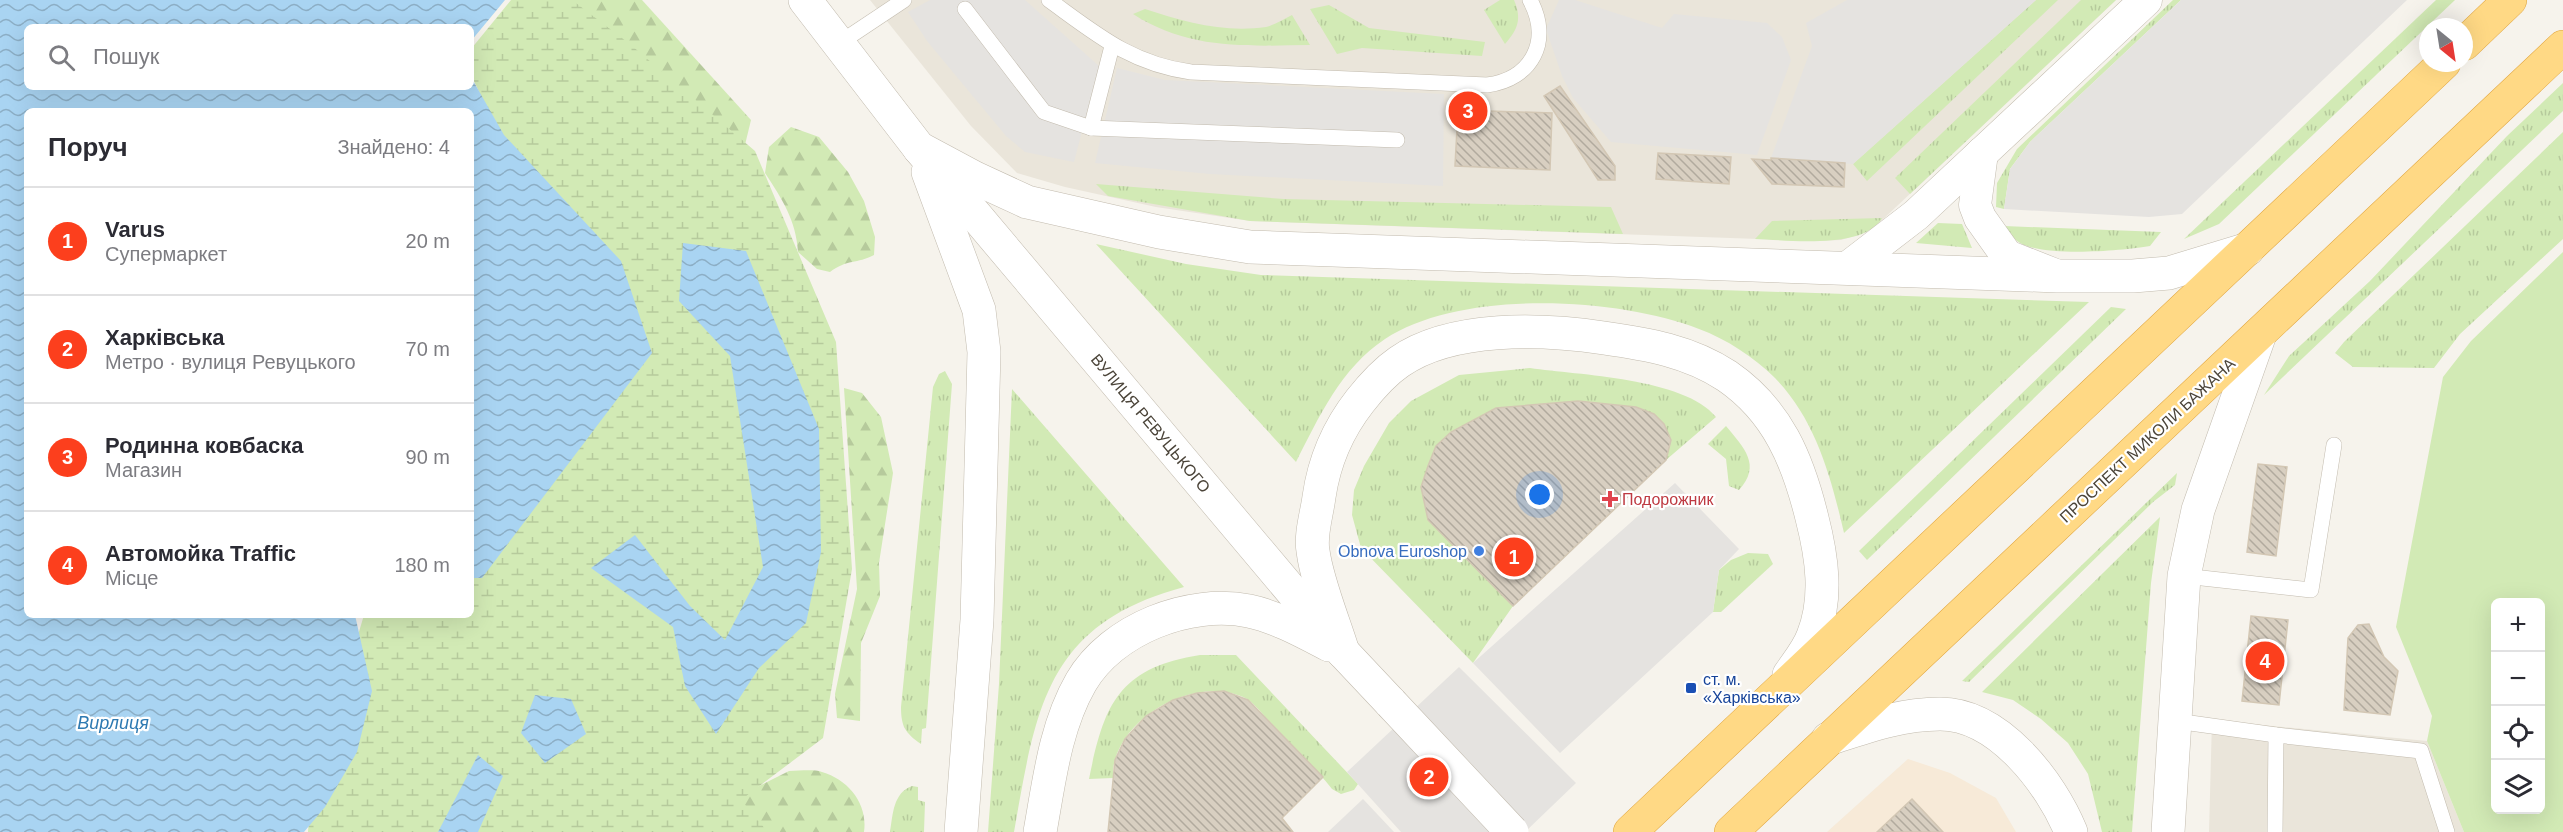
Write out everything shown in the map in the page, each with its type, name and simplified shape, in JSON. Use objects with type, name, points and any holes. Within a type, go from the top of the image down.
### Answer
[{"type":"highway","points":[[2473,35],[2510,0]]},
{"type":"highway","name":"ПРОСПЕКТ МИКОЛИ БАЖАНА","points":[[1731,832],[2563,47]]},
{"type":"highway","points":[[1630,832],[2435,72]]},
{"type":"street","name":"ВУЛИЦЯ РЕВУЦЬКОГО","points":[[805,0],[919,148],[1343,652],[1512,832]]},
{"type":"street","points":[[1847,268],[1917,215],[2146,0]]},
{"type":"street","points":[[919,148],[1027,202],[1159,232],[1250,247],[2057,276],[2133,276],[2169,273],[2248,249]]},
{"type":"street","points":[[919,148],[979,310],[984,352],[977,620],[961,832]]},
{"type":"street","points":[[1982,153],[1975,206],[1989,232],[2007,256],[2057,276]]},
{"type":"street","points":[[1343,652],[1312,550],[1322,476],[1348,416],[1374,383],[1400,361],[1431,347],[1471,336],[1506,332],[1583,335],[1660,346],[1707,365],[1727,376],[1747,393],[1771,419],[1792,451],[1821,554],[1821,607],[1812,638],[1782,687]]},
{"type":"street","points":[[2168,832],[2184,576],[2198,510],[2260,334]]},
{"type":"street","points":[[1040,832],[1053,762],[1065,715],[1082,681],[1107,653],[1133,631],[1164,618],[1206,609],[1248,611],[1293,626],[1343,652]]},
{"type":"street","points":[[1828,739],[1893,718],[1942,714],[1964,718],[1999,736],[2026,760],[2051,793],[2071,832]]},
{"type":"lane","points":[[838,44],[904,0]]},
{"type":"lane","points":[[1049,0],[1112,46],[1161,68],[1191,72],[1487,85],[1506,82],[1520,75],[1532,59],[1537,47],[1538,32],[1536,10],[1530,0]]},
{"type":"lane","points":[[965,9],[1044,112],[1091,128],[1397,140]]},
{"type":"lane","points":[[1091,128],[1112,46]]},
{"type":"lane","points":[[2184,576],[2311,590],[2334,445]]},
{"type":"lane","points":[[2176,721],[2421,752],[2447,832]]},
{"type":"lane","points":[[2275,832],[2276,735]]},
{"type":"shaded area","points":[[870,0],[2116,0],[1879,223],[1863,233],[1841,240],[1814,241],[1250,221],[1156,207],[1065,187],[1017,173],[971,126]]},
{"type":"shaded area","points":[[930,0],[1025,0],[1099,66],[1074,162],[1025,152],[1006,136],[927,41],[908,12]]},
{"type":"shaded area","points":[[1559,0],[1575,0],[1662,28],[1674,14],[1767,23],[1782,37],[1791,60],[1757,155],[1611,142],[1573,98],[1562,76],[1546,29]]},
{"type":"shaded area","points":[[1847,0],[2036,0],[1853,164],[1771,158],[1812,46],[1806,23]]},
{"type":"shaded area","points":[[2181,0],[2407,0],[2182,214],[2149,217],[2004,209],[2010,169],[2030,142]]},
{"type":"shaded area","points":[[1117,68],[1165,80],[1444,94],[1443,186],[1210,174],[1095,163]]},
{"type":"shaded area","points":[[1675,483],[1739,549],[1719,570],[1713,612],[1560,753],[1473,663]]},
{"type":"shaded area","points":[[1459,667],[1576,783],[1525,832],[1401,832],[1347,772]]},
{"type":"shaded area","points":[[2212,720],[2427,741],[2464,832],[2209,832]]},
{"type":"shaded area","points":[[1908,759],[1950,773],[1996,798],[2016,832],[1827,832]]},
{"type":"shaded area","points":[[1363,799],[1394,832],[1328,832]]},
{"type":"green space","points":[[511,0],[572,0],[631,45],[755,151],[836,342],[852,569],[823,738],[741,800],[768,832],[308,832],[311,792],[363,618],[474,618],[474,539],[518,173],[474,81],[474,45]]},
{"type":"green space","points":[[566,0],[642,0],[751,120],[744,149]]},
{"type":"green space","points":[[1500,0],[1514,0],[1518,13],[1516,28],[1505,44],[1484,10]]},
{"type":"green space","points":[[2036,0],[2058,0],[1867,181],[1853,164]]},
{"type":"green space","points":[[2081,0],[2116,0],[1910,194],[1895,178]]},
{"type":"green space","points":[[2173,0],[2181,0],[2030,142],[2010,169],[2004,209],[1996,207],[1997,183],[2017,149]]},
{"type":"green space","points":[[2436,0],[2455,0],[2436,18],[2419,18],[2419,34],[2219,224],[2184,239]]},
{"type":"green space","points":[[1329,5],[1369,28],[1485,42],[1482,56],[1362,48],[1337,54],[1310,9]]},
{"type":"green space","points":[[1145,9],[1189,22],[1235,29],[1266,27],[1292,15],[1310,45],[1263,46],[1197,40],[1154,26],[1133,14]]},
{"type":"green space","points":[[2563,83],[2563,111],[2264,395],[2289,356],[2370,281],[2507,136]]},
{"type":"green space","points":[[791,127],[819,137],[848,172],[864,201],[875,237],[874,255],[842,265],[830,272],[817,269],[798,252],[791,220],[765,173],[769,147]]},
{"type":"green space","points":[[2563,132],[2563,239],[2460,334],[2434,368],[2353,367],[2335,353],[2344,342]]},
{"type":"green space","points":[[1096,184],[1284,199],[1611,207],[1623,234],[1250,221],[1108,196]]},
{"type":"green space","points":[[1882,218],[1873,228],[1843,239],[1804,241],[1755,239],[1772,221]]},
{"type":"green space","points":[[1938,223],[1962,224],[1972,248],[1916,243]]},
{"type":"green space","points":[[2004,226],[2161,232],[2150,246],[2121,250],[2064,251],[2047,250],[2020,243]]},
{"type":"green space","points":[[1096,244],[1186,264],[1261,275],[2089,302],[1844,533],[1834,491],[1820,450],[1789,394],[1767,370],[1749,356],[1729,343],[1699,329],[1665,318],[1626,310],[1540,303],[1496,305],[1455,312],[1417,323],[1385,339],[1356,364],[1333,394],[1296,462]]},
{"type":"green space","points":[[2563,252],[2563,832],[2464,832],[2427,741],[2432,716],[2396,627],[2443,377],[2471,341]]},
{"type":"green space","points":[[2111,307],[2126,309],[1867,560],[1859,551]]},
{"type":"green space","points":[[1530,368],[1602,376],[1656,386],[1681,394],[1701,404],[1716,417],[1666,460],[1513,606],[1473,663],[1361,548],[1352,515],[1354,490],[1364,466],[1389,423],[1411,401],[1459,375]]},
{"type":"green space","points":[[945,371],[952,384],[926,728],[922,729],[921,744],[905,728],[901,707],[933,387],[939,374]]},
{"type":"green space","points":[[844,388],[862,393],[881,417],[893,473],[879,563],[880,596],[861,643],[860,721],[837,718],[835,694],[857,589]]},
{"type":"green space","points":[[1012,389],[1184,587],[1138,603],[1102,623],[1075,648],[1056,677],[1041,710],[1030,747],[1014,832],[988,832],[999,684]]},
{"type":"green space","points":[[1726,426],[1744,449],[1750,465],[1746,481],[1739,490],[1729,486],[1726,459],[1708,444]]},
{"type":"green space","points":[[2177,473],[2175,485],[2153,502],[1969,682],[1962,681]]},
{"type":"green space","points":[[2160,517],[2151,583],[2132,832],[2102,832],[2088,774],[2068,743],[2041,719],[2013,700],[1982,692]]},
{"type":"green space","points":[[1748,553],[1768,554],[1773,564],[1721,612],[1713,612],[1719,570],[1731,560]]},
{"type":"green space","points":[[1200,655],[1236,655],[1358,784],[1354,790],[1341,794],[1332,789],[1247,699],[1229,693],[1209,692],[1189,695],[1169,702],[1151,713],[1135,726],[1123,742],[1114,762],[1113,778],[1089,779],[1101,730],[1119,694],[1133,680],[1150,669]]},
{"type":"green space","points":[[789,771],[818,771],[841,781],[855,794],[860,803],[864,832],[755,832],[739,796]]},
{"type":"green space","points":[[912,786],[918,787],[918,800],[925,802],[924,832],[890,832],[897,799]]},
{"type":"water","name":"Вирлиця","points":[[0,0],[505,0],[474,37],[474,24],[24,24],[24,90],[474,90],[474,82],[504,135],[621,261],[652,353],[482,578],[474,578],[474,108],[24,108],[24,618],[356,618],[372,691],[357,752],[325,807],[304,832],[0,832]]},
{"type":"water","points":[[683,243],[746,251],[819,429],[821,552],[806,623],[759,668],[716,734],[685,686],[673,627],[591,568],[635,535],[690,606],[725,640],[763,567],[730,356],[679,301]]},
{"type":"water","points":[[535,695],[571,699],[586,734],[545,763],[521,733]]},
{"type":"water","points":[[478,755],[503,776],[478,832],[438,832]]},
{"type":"building","points":[[1560,86],[1615,166],[1615,180],[1598,180],[1544,96]]},
{"type":"building","points":[[1458,110],[1552,113],[1550,170],[1455,166]]},
{"type":"building","points":[[1658,153],[1731,157],[1729,184],[1656,179]]},
{"type":"building","points":[[1771,158],[1845,163],[1844,187],[1772,184],[1752,159],[1771,160]]},
{"type":"building","points":[[1578,401],[1636,407],[1654,414],[1664,424],[1671,440],[1666,460],[1513,606],[1428,520],[1421,487],[1436,446],[1451,432],[1496,408]]},
{"type":"building","points":[[2258,464],[2287,467],[2276,556],[2247,552]]},
{"type":"building","points":[[2251,616],[2288,620],[2279,705],[2242,701]]},
{"type":"building","points":[[2369,624],[2384,657],[2398,671],[2390,715],[2344,710],[2348,638],[2358,625]]},
{"type":"building","points":[[1224,691],[1248,700],[1323,777],[1282,818],[1293,832],[1108,832],[1115,760],[1125,739],[1146,716],[1173,700],[1197,693]]},
{"type":"building","points":[[1912,799],[1943,832],[1877,832]]},
{"type":"place","name":"Родинна ковбаска","points":[[1468,111]]},
{"type":"place","name":"Подорожник","points":[[1610,499]]},
{"type":"place","name":"Obnova Euroshop","points":[[1479,551]]},
{"type":"place","name":"Varus","points":[[1514,557]]},
{"type":"place","name":"Автомойка Traffic","points":[[2265,661]]},
{"type":"place","name":"ст. м. «Харківська»","points":[[1691,688]]},
{"type":"place","name":"Харківська","points":[[1429,777]]}]
